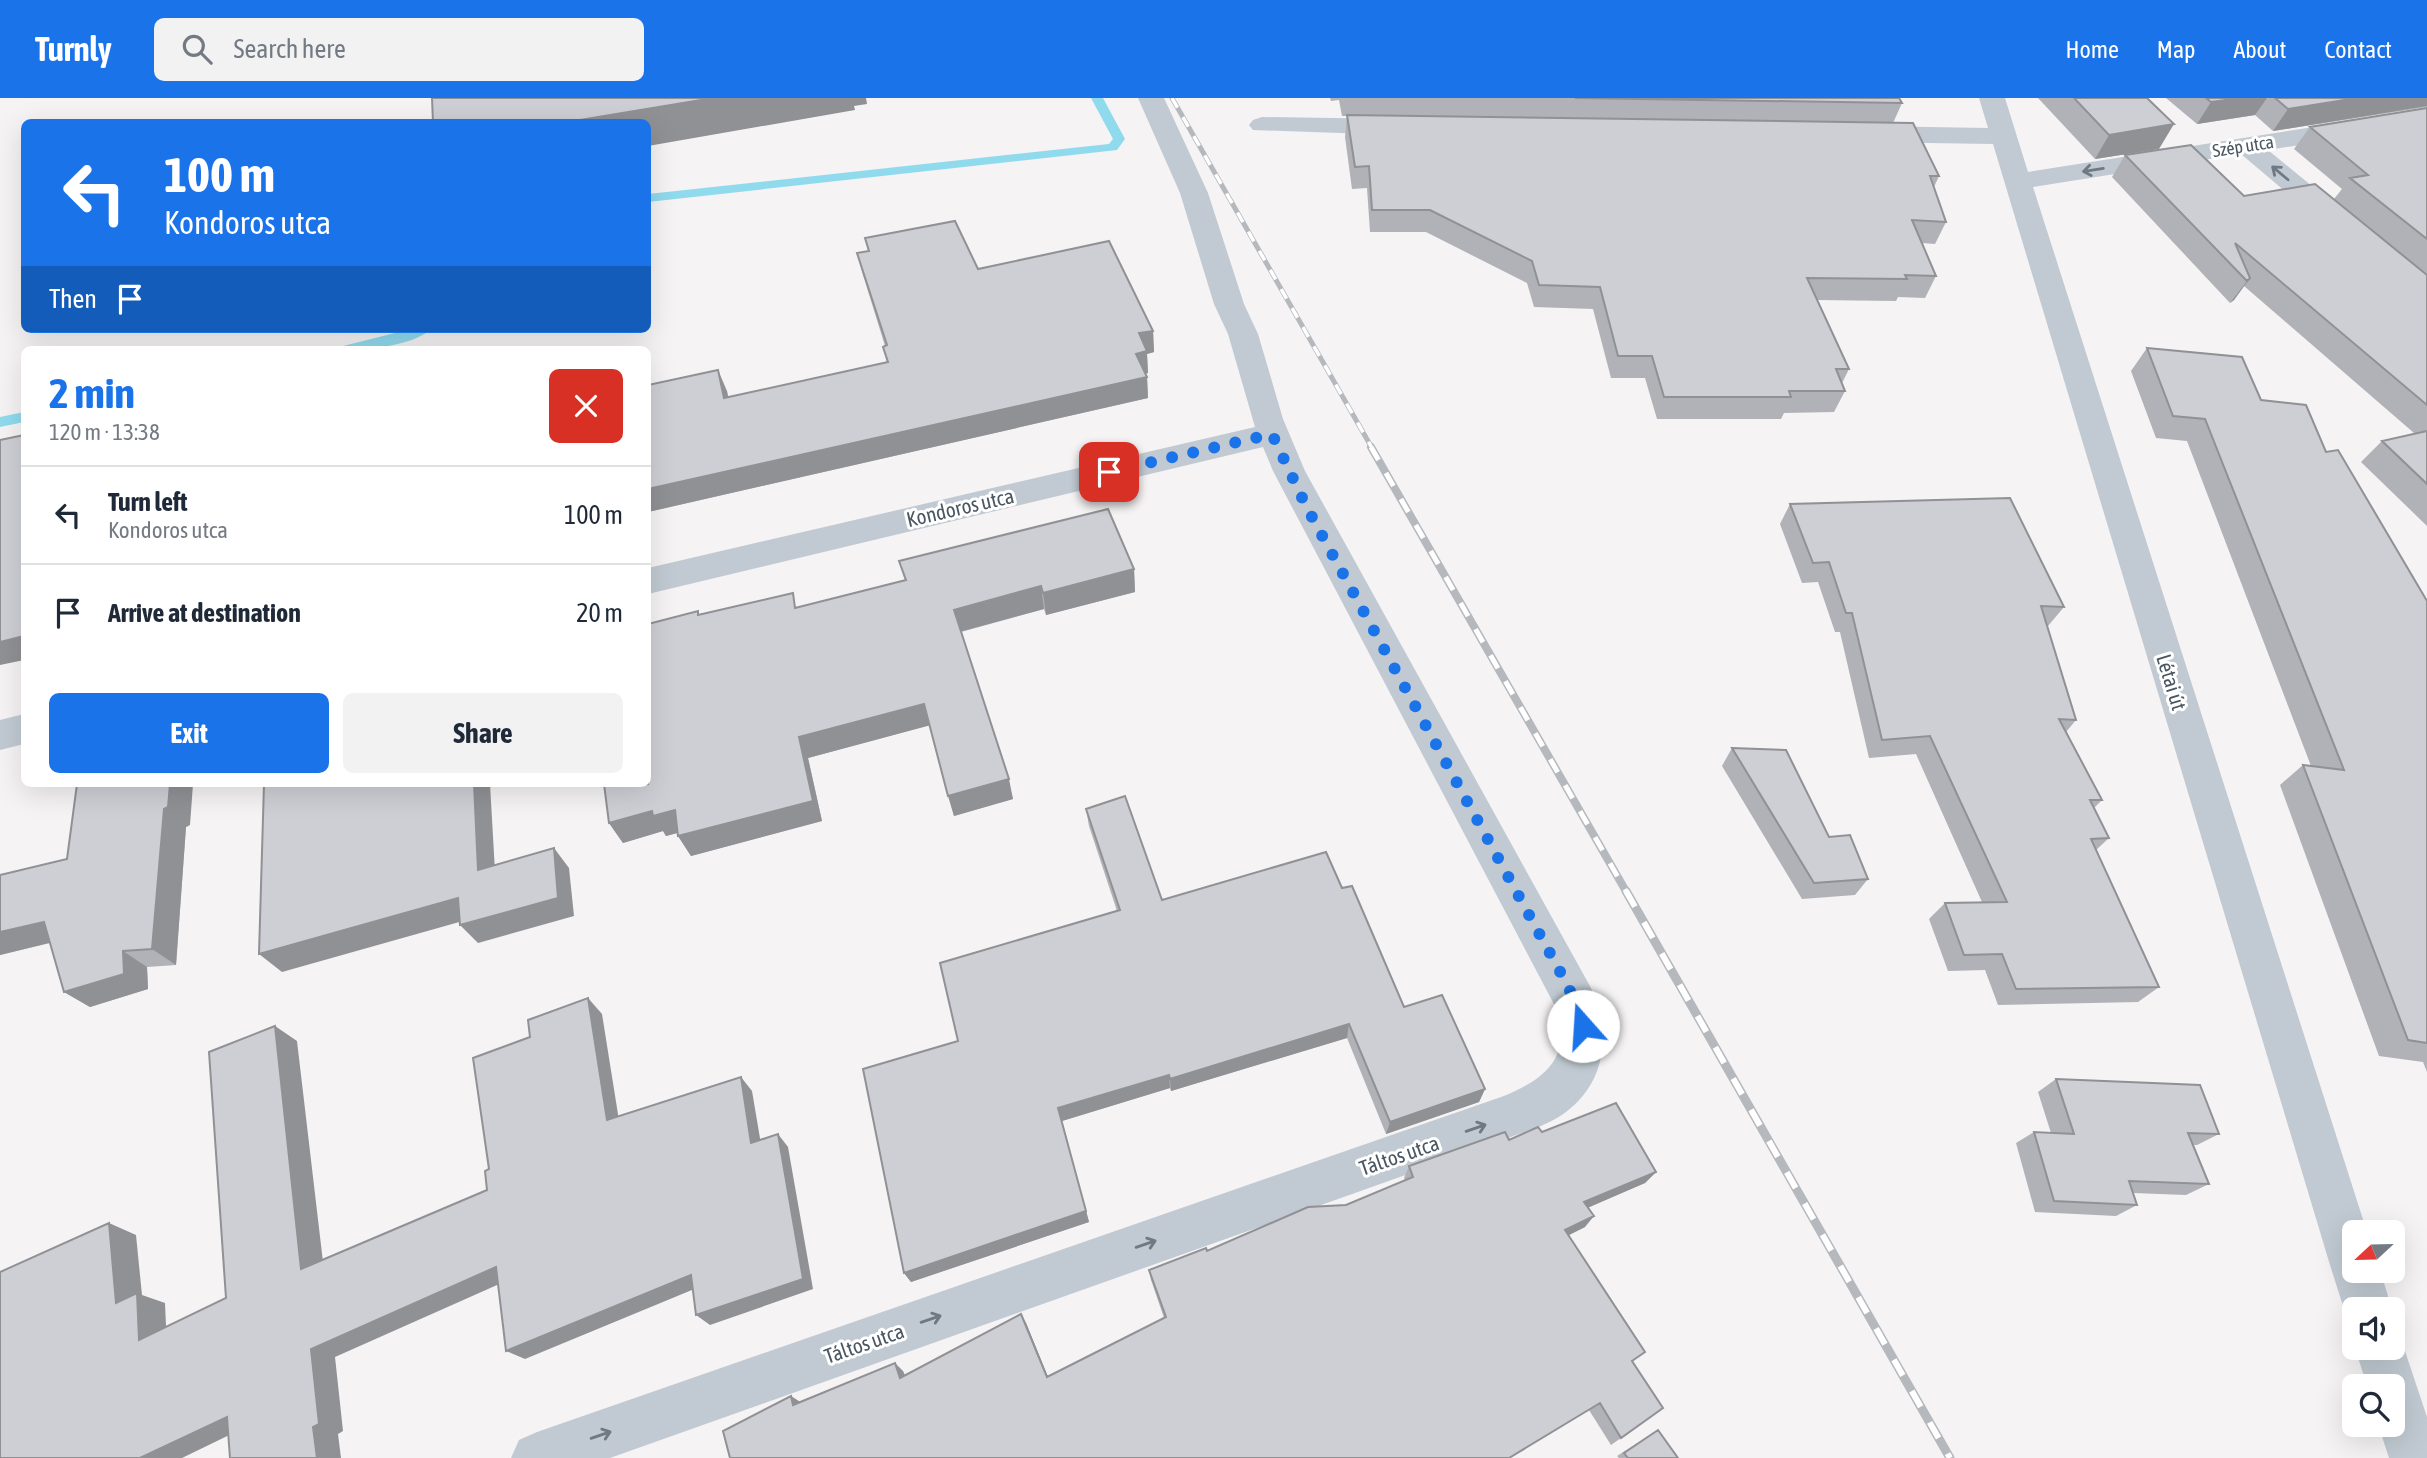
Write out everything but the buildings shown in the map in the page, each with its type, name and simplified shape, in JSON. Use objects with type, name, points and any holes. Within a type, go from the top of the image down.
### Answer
[{"type":"street","name":"Táltos utca","points":[[537,1458],[1501,1119],[1551,1096],[1576,1067],[1583,1040],[1581,1013],[1306,506],[1272,434],[1243,334],[1229,304],[1194,193],[1151,98]]},
{"type":"street","name":"Létai út","points":[[1992,98],[2342,1226]]},
{"type":"street","name":"Szép utca","points":[[2017,181],[2427,117]]},
{"type":"street","points":[[1262,125],[1415,127]]},
{"type":"street","points":[[1846,134],[2004,136]]},
{"type":"street","points":[[2247,146],[2353,234]]},
{"type":"street","name":"Kondoros utca","points":[[651,580],[1272,434]]},
{"type":"street","points":[[0,735],[21,730]]},
{"type":"street","points":[[2405,1429],[2414,1458]]},
{"type":"waterway","points":[[651,198],[1113,147],[1119,139],[1097,98]]},
{"type":"waterway","points":[[363,346],[414,333]]},
{"type":"waterway","points":[[0,422],[21,418]]},
{"type":"railway","points":[[1172,98],[1372,448]]},
{"type":"railway","points":[[1371,447],[1627,893]]},
{"type":"railway","points":[[1626,891],[1950,1458]]},
{"type":"route","points":[[1109,472],[1272,434],[1306,506],[1564,979],[1581,1013],[1583,1026]]}]
